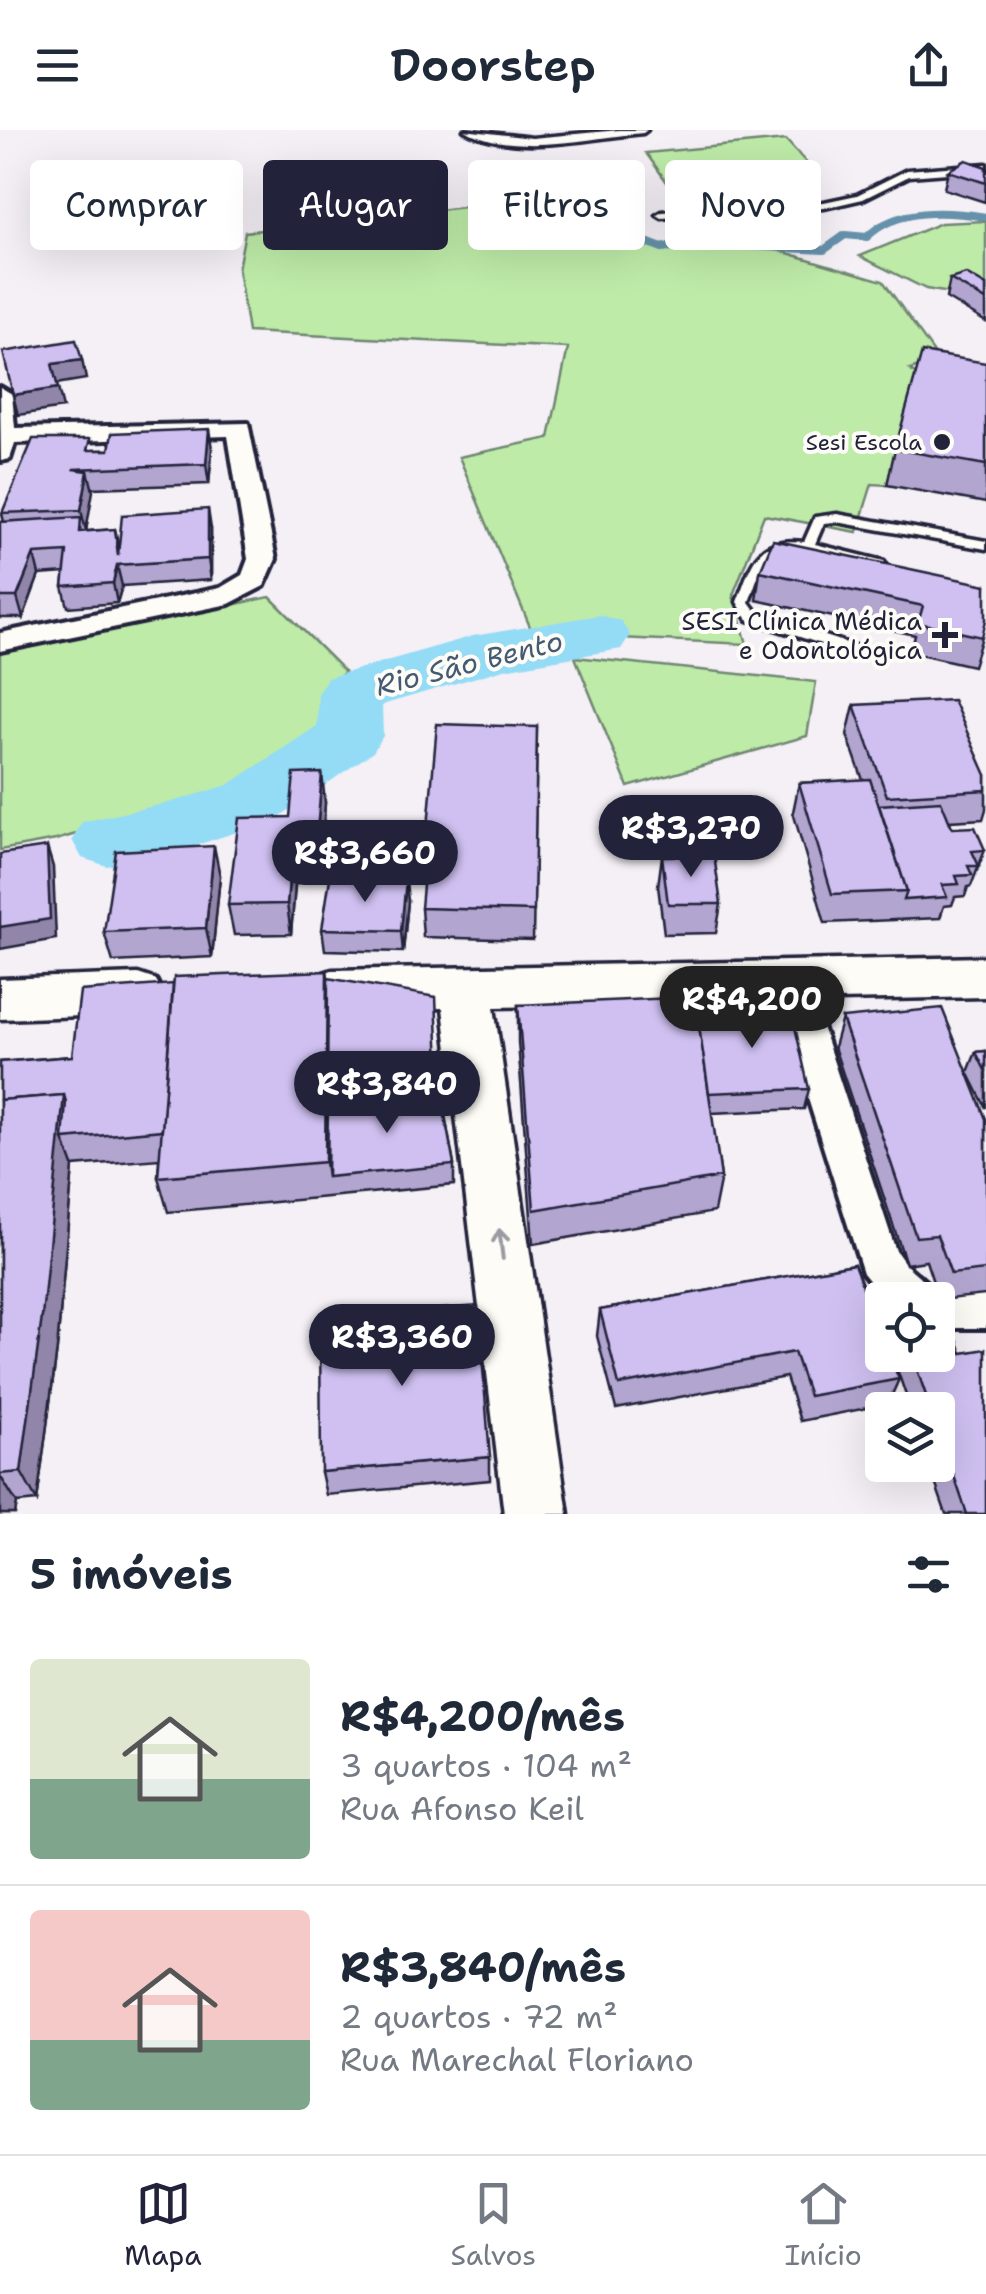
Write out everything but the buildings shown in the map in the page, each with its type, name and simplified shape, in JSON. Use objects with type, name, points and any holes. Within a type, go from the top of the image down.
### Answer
[{"type":"main road","points":[[288,991],[986,977]]},
{"type":"main road","points":[[466,988],[536,1514]]},
{"type":"main road","points":[[0,999],[189,993]]},
{"type":"street","points":[[0,394],[2,446],[239,428],[262,559],[254,580],[229,596],[0,642]]},
{"type":"street","points":[[788,981],[878,1260],[895,1282]]},
{"type":"street","points":[[955,1308],[986,1308]]},
{"type":"lane","points":[[468,130],[488,138],[526,141],[644,130]]},
{"type":"lane","points":[[662,215],[824,206],[860,198],[907,174],[986,167]]},
{"type":"lane","points":[[808,546],[818,520],[837,518],[986,546]]},
{"type":"lane","points":[[863,653],[753,617],[743,602],[767,549],[781,541],[897,568]]},
{"type":"green space","points":[[786,140],[804,160],[665,160],[665,179],[646,153]]},
{"type":"green space","points":[[468,207],[468,250],[645,250],[645,246],[665,245],[665,250],[777,250],[883,281],[939,360],[910,370],[933,390],[914,387],[887,485],[872,484],[857,532],[764,515],[733,595],[747,644],[533,634],[459,457],[549,438],[568,348],[248,332],[238,269],[245,232],[263,230],[263,250],[448,250],[448,209]]},
{"type":"green space","points":[[986,221],[986,299],[926,289],[860,256],[941,223]]},
{"type":"green space","points":[[270,597],[345,672],[323,691],[325,725],[250,782],[56,840],[0,850],[0,652]]},
{"type":"green space","points":[[575,657],[816,682],[807,736],[628,787]]},
{"type":"waterway","points":[[645,241],[662,248],[710,244],[824,250],[845,235],[867,237],[879,227],[908,216],[955,213],[986,217]]},
{"type":"waterway","name":"Rio São Bento","points":[[107,840],[176,827],[252,802],[350,736],[350,693],[473,656],[599,635]]},
{"type":"place","name":"Sesi Escola","points":[[942,442]]},
{"type":"place","name":"SESI Clínica Médica e Odontológica","points":[[945,635]]}]
